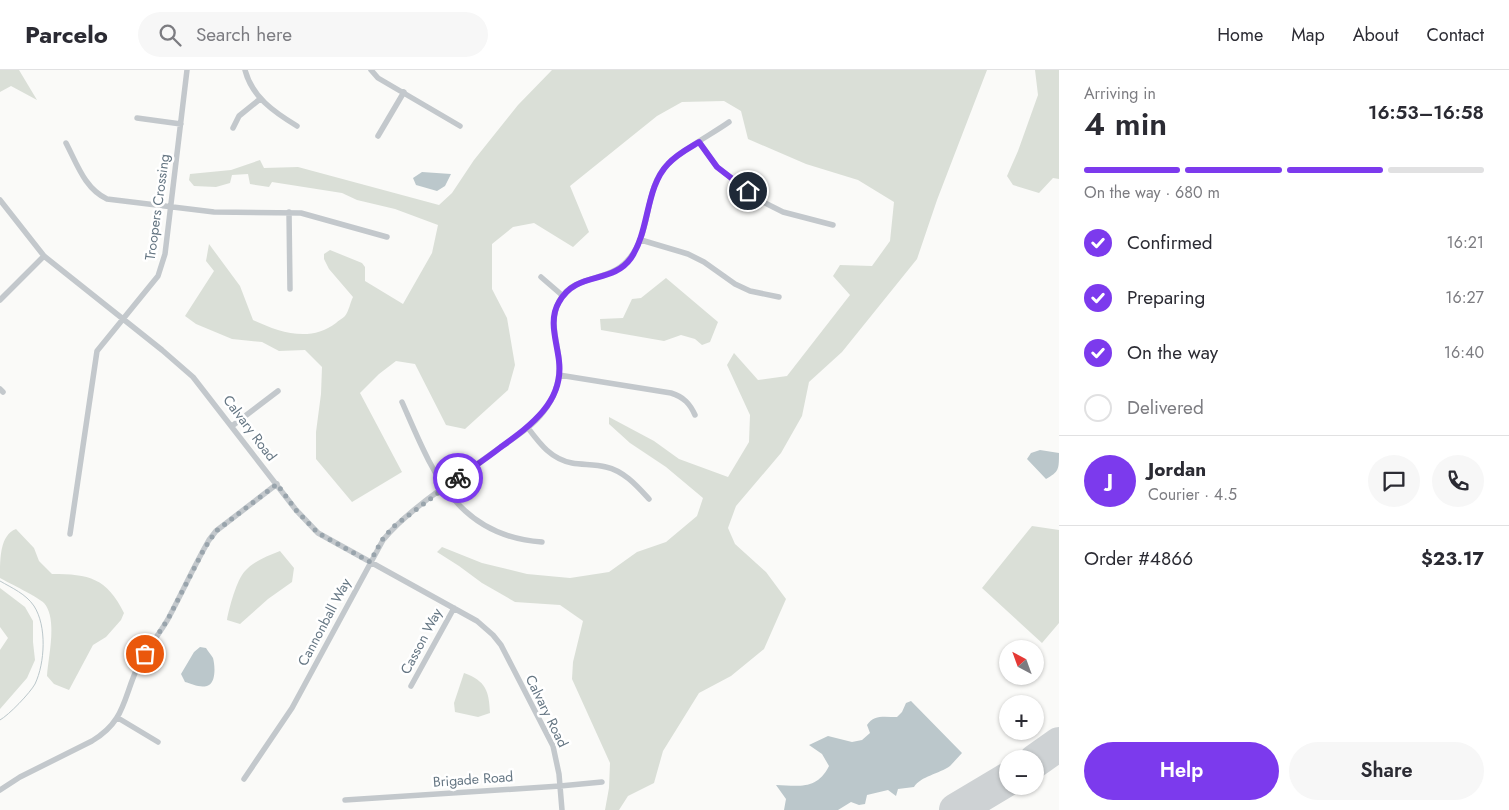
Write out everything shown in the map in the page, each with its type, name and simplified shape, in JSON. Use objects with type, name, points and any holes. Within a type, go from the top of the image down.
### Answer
[{"type":"street","name":"Troopers Crossing","points":[[70,534],[98,351],[158,276],[165,254],[188,70]]},
{"type":"street","points":[[245,70],[252,87],[260,98],[273,111],[296,126]]},
{"type":"street","points":[[371,70],[378,78],[460,126]]},
{"type":"street","points":[[378,136],[404,92]]},
{"type":"street","points":[[233,128],[239,116],[260,98]]},
{"type":"street","points":[[137,118],[181,124]]},
{"type":"street","points":[[541,277],[563,296],[579,282],[615,272],[630,259],[641,240],[656,184],[662,172],[678,155],[729,122]]},
{"type":"street","points":[[699,142],[717,167],[763,202],[783,212],[832,225]]},
{"type":"street","points":[[66,143],[91,188],[107,199],[214,212],[289,212],[317,216],[387,237]]},
{"type":"street","name":"Calvary Road","points":[[0,200],[44,256],[194,377],[296,510],[318,533],[454,608],[484,627],[501,646],[552,746],[560,786],[562,810]]},
{"type":"street","points":[[289,212],[290,289]]},
{"type":"street","points":[[641,240],[688,254],[704,262],[735,284],[750,291],[779,297]]},
{"type":"street","points":[[0,300],[44,256]]},
{"type":"street","name":"Cannonball Way","points":[[244,779],[292,708],[382,540],[393,527],[528,428],[548,406],[556,389],[559,374],[560,365],[554,317],[559,301],[563,296]]},
{"type":"street","points":[[559,374],[672,392],[686,401],[695,415]]},
{"type":"street","points":[[232,426],[278,392]]},
{"type":"street","points":[[402,402],[430,465],[458,505],[478,521],[509,537],[542,542]]},
{"type":"street","points":[[528,428],[542,446],[556,457],[571,463],[606,466],[613,469],[629,478],[649,499]]},
{"type":"street","points":[[0,790],[20,777],[104,734],[118,718],[138,665],[168,619],[209,540],[216,531],[277,484]]},
{"type":"street","name":"Casson Way","points":[[411,686],[454,608]]},
{"type":"street","points":[[118,718],[158,742]]},
{"type":"street","name":"Brigade Road","points":[[345,800],[602,782]]},
{"type":"shaded area","points":[[0,70],[19,70],[37,100],[11,86],[0,92]]},
{"type":"shaded area","points":[[552,70],[987,70],[937,200],[917,259],[842,352],[809,382],[802,416],[781,453],[736,506],[728,528],[735,544],[766,572],[786,599],[764,649],[731,676],[699,693],[663,751],[654,783],[628,796],[619,810],[605,810],[609,788],[610,763],[572,679],[573,662],[583,621],[560,605],[515,602],[482,583],[437,552],[442,547],[482,563],[527,574],[570,578],[609,572],[637,552],[666,542],[697,516],[703,498],[666,467],[630,443],[609,424],[609,417],[654,441],[679,459],[728,477],[749,442],[750,415],[727,365],[734,353],[758,380],[787,376],[850,295],[833,276],[840,265],[872,266],[890,241],[894,202],[858,180],[806,164],[748,139],[741,111],[724,101],[682,102],[657,116],[570,186],[589,232],[573,247],[534,223],[513,227],[492,244],[492,289],[507,318],[515,365],[508,390],[465,429],[446,425],[415,364],[396,361],[379,374],[360,393],[402,472],[352,502],[316,459],[316,432],[322,367],[305,350],[279,351],[262,342],[232,339],[196,324],[185,316],[214,271],[206,261],[209,244],[240,286],[253,320],[273,328],[294,334],[316,333],[336,323],[348,312],[353,297],[329,269],[324,259],[324,254],[330,250],[362,263],[365,267],[365,281],[403,304],[432,253],[438,225],[395,209],[357,200],[342,193],[272,182],[269,187],[250,184],[248,174],[232,175],[230,183],[216,187],[194,186],[189,180],[190,174],[231,170],[260,160],[264,168],[298,167],[439,205],[452,193],[474,160],[518,105]]},
{"type":"shaded area","points":[[1035,70],[1059,70],[1059,179],[1053,178],[1039,193],[1013,185],[1007,176],[1038,95]]},
{"type":"shaded area","points":[[422,172],[451,174],[445,186],[437,191],[416,185],[413,178]]},
{"type":"shaded area","points":[[666,278],[718,322],[710,342],[702,345],[695,339],[681,335],[664,341],[601,330],[600,319],[623,318],[632,299],[641,298]]},
{"type":"shaded area","points":[[1040,450],[1059,453],[1057,469],[1054,474],[1046,479],[1027,459],[1031,453]]},
{"type":"shaded area","points":[[1032,526],[1059,530],[1059,623],[1044,641],[1039,640],[982,588]]},
{"type":"shaded area","points":[[16,529],[34,548],[39,561],[52,574],[76,575],[96,580],[111,592],[124,613],[121,620],[106,637],[93,645],[69,690],[54,684],[47,676],[51,618],[44,603],[0,578],[2,548],[7,536]]},
{"type":"shaded area","points":[[280,551],[294,568],[292,582],[268,599],[240,624],[227,620],[236,587],[245,571],[257,562]]},
{"type":"shaded area","points":[[0,588],[25,607],[33,621],[35,660],[27,678],[0,709],[0,650],[8,638],[0,627]]},
{"type":"shaded area","points":[[200,647],[206,648],[213,658],[214,673],[213,680],[209,685],[197,686],[185,682],[181,674],[194,652]]},
{"type":"shaded area","points":[[464,673],[482,683],[489,699],[490,713],[478,717],[455,712],[454,703]]},
{"type":"shaded area","points":[[911,701],[962,753],[950,766],[921,780],[914,787],[898,789],[896,796],[888,790],[867,795],[865,804],[859,805],[851,802],[838,810],[784,810],[786,799],[776,785],[800,786],[813,783],[824,774],[829,766],[822,754],[809,745],[828,736],[852,742],[862,740],[870,733],[867,725],[870,721],[880,717],[897,717],[902,712],[906,703]]},
{"type":"shaded area","points":[[1059,735],[1059,753],[1044,764],[1044,750],[1038,750]]},
{"type":"shaded area","points":[[999,777],[999,793],[972,810],[944,810]]},
{"type":"waterway","points":[[0,581],[31,602],[38,614],[43,634],[43,655],[35,684],[19,704],[0,720]]},
{"type":"runway","points":[[1044,755],[1059,744]]},
{"type":"runway","points":[[956,810],[999,784]]},
{"type":"way so far","points":[[145,654],[168,619],[209,540],[216,531],[277,484],[296,510],[318,533],[370,562],[382,540],[393,527],[458,478]]},
{"type":"route","points":[[458,478],[528,428],[548,406],[556,389],[560,365],[554,327],[554,317],[559,301],[570,288],[579,282],[615,272],[630,259],[641,240],[656,184],[669,163],[699,142],[717,167],[748,191]]}]
